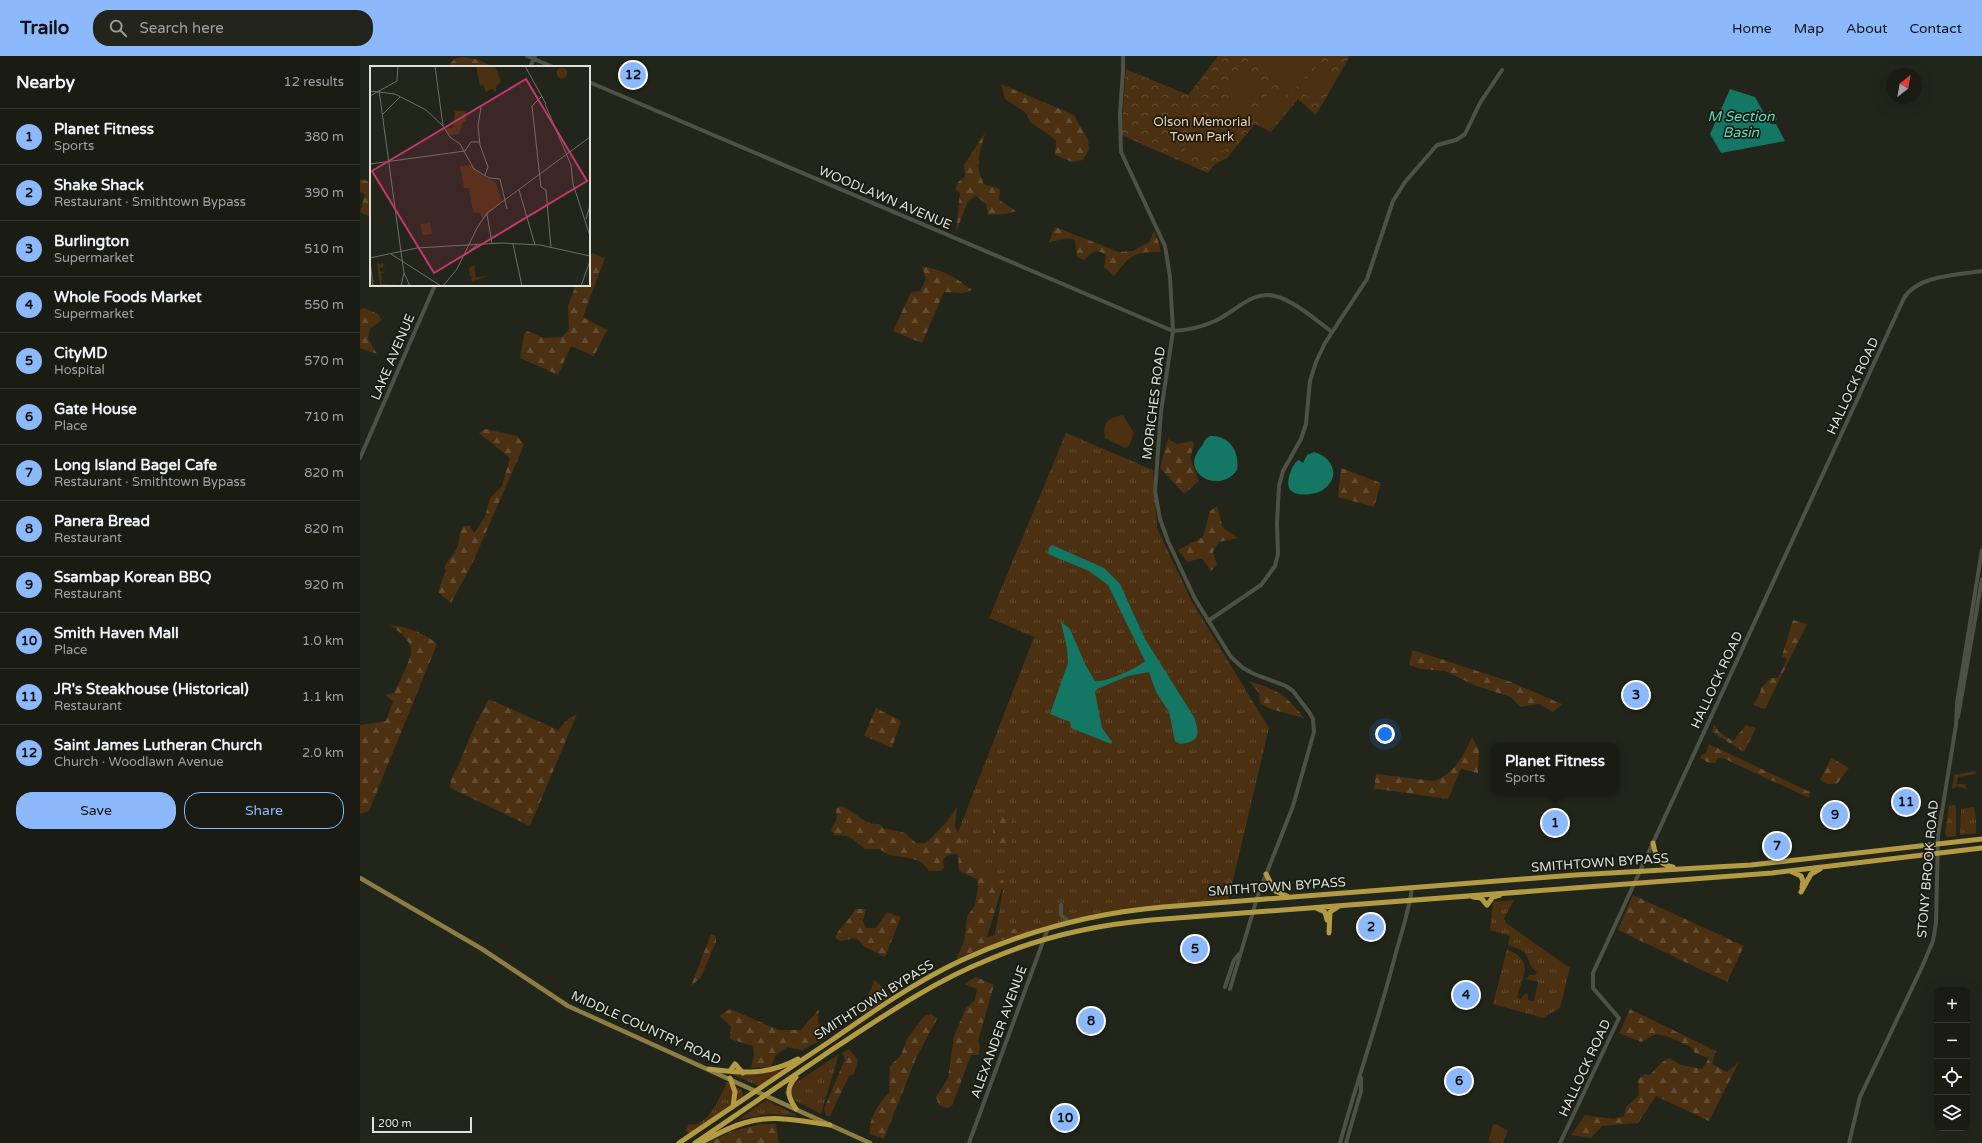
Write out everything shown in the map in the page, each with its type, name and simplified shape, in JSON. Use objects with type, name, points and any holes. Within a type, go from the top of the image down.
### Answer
[{"type":"highway","name":"SMITHTOWN BYPASS","points":[[679,1143],[893,998],[941,971],[996,945],[1069,922],[1139,910],[1640,871],[1786,862],[1982,839]]},
{"type":"highway","points":[[1653,844],[1659,862],[1666,866],[1682,868]]},
{"type":"highway","name":"SMITHTOWN BYPASS","points":[[695,1143],[883,1016],[930,987],[990,958],[1044,940],[1094,928],[1126,922],[1790,871],[1982,848]]},
{"type":"highway","points":[[1790,871],[1802,878],[1803,883],[1801,892],[1812,873],[1825,866]]},
{"type":"highway","points":[[1266,874],[1273,888],[1278,893],[1300,897]]},
{"type":"highway","points":[[1462,896],[1480,898],[1487,905],[1492,897],[1511,892]]},
{"type":"highway","points":[[1314,907],[1325,913],[1329,932],[1330,911],[1344,905]]},
{"type":"highway","points":[[709,1069],[757,1073],[774,1070],[817,1050]]},
{"type":"highway","points":[[730,1071],[735,1064],[743,1073]]},
{"type":"highway","points":[[796,1109],[789,1098],[788,1089],[791,1083],[802,1071]]},
{"type":"highway","points":[[730,1078],[736,1094],[733,1106]]},
{"type":"highway","points":[[699,1143],[733,1126],[762,1119],[787,1118],[830,1125]]},
{"type":"main road","points":[[527,56],[534,57],[551,66]]},
{"type":"main road","name":"MORICHES ROAD","points":[[1123,56],[1120,114],[1121,152],[1166,250],[1170,277],[1173,332],[1160,412],[1155,490],[1159,513],[1168,541],[1195,599],[1231,657],[1243,668],[1254,674],[1286,686],[1292,691],[1301,700],[1312,719],[1314,732],[1293,806],[1256,900],[1228,988]]},
{"type":"main road","points":[[1208,620],[1261,585],[1275,566],[1278,554],[1277,523],[1280,482],[1286,464],[1301,439],[1306,424],[1310,381],[1314,368],[1321,349],[1367,280],[1387,217],[1397,194],[1437,145],[1456,140],[1465,134],[1480,103],[1502,70]]},
{"type":"main road","name":"WOODLAWN AVENUE","points":[[590,82],[1173,332]]},
{"type":"main road","name":"HALLOCK ROAD","points":[[1560,1143],[1619,1018],[1594,988],[1593,973],[1904,298],[1912,288],[1925,281],[1982,271]]},
{"type":"main road","name":"LAKE AVENUE","points":[[360,458],[435,286]]},
{"type":"main road","points":[[1173,332],[1192,329],[1216,321],[1248,302],[1253,297],[1262,295],[1284,299],[1332,332]]},
{"type":"main road","name":"STONY BROOK ROAD","points":[[1849,1143],[1860,1097],[1933,941],[1936,923],[1938,844],[1956,725],[1961,704],[1982,550]]},
{"type":"main road","name":"STONY BROOK ROAD","points":[[1971,633],[1982,579]]},
{"type":"main road","name":"MIDDLE COUNTRY ROAD","points":[[360,878],[482,949],[568,1006],[598,1021],[730,1078],[870,1143]]},
{"type":"main road","points":[[1340,1143],[1355,1089],[1361,1076],[1382,1007],[1412,888]]},
{"type":"main road","points":[[1061,905],[1061,915],[1069,922]]},
{"type":"main road","name":"ALEXANDER AVENUE","points":[[969,1143],[1048,928]]},
{"type":"main road","points":[[1346,1143],[1361,1090],[1361,1076]]},
{"type":"green space","name":"Olson Memorial Town Park","points":[[1218,56],[1350,56],[1316,115],[1298,99],[1271,132],[1255,124],[1227,158],[1215,164],[1208,173],[1121,135],[1126,69],[1188,95]]},
{"type":"green space","points":[[1254,56],[1304,56],[1315,65],[1294,90]]},
{"type":"green space","points":[[463,57],[480,60],[491,66],[447,66],[456,58]]},
{"type":"green space","points":[[1317,66],[1333,79],[1314,102],[1298,89]]},
{"type":"green space","points":[[1242,67],[1268,86],[1258,96],[1242,99],[1236,98],[1224,92]]},
{"type":"green space","points":[[1001,84],[1074,115],[1088,140],[1089,150],[1083,160],[1072,162],[1055,155],[1056,140],[1030,122],[1026,113],[1005,99]]},
{"type":"green space","points":[[1274,86],[1293,101],[1270,131],[1251,117]]},
{"type":"green space","points":[[1239,101],[1251,109],[1238,128],[1218,116],[1229,103]]},
{"type":"green space","points":[[1183,105],[1190,108],[1184,121],[1177,118]]},
{"type":"green space","points":[[1202,113],[1239,135],[1228,148],[1221,152],[1199,156],[1183,153]]},
{"type":"green space","points":[[985,133],[979,159],[979,171],[981,177],[984,184],[1000,189],[999,200],[1016,211],[1006,214],[988,215],[986,204],[976,196],[968,201],[956,232],[960,193],[955,189],[959,181],[965,177],[964,165]]},
{"type":"green space","points":[[360,179],[370,182],[370,217],[360,212],[365,194],[360,192]]},
{"type":"green space","points":[[1055,227],[1119,252],[1133,251],[1149,242],[1154,231],[1161,252],[1144,253],[1133,256],[1114,276],[1104,267],[1106,255],[1103,253],[1097,251],[1094,252],[1084,260],[1077,257],[1075,240],[1069,238],[1049,242]]},
{"type":"green space","points":[[592,253],[605,258],[583,317],[607,330],[594,356],[571,346],[558,375],[520,358],[524,334],[527,331],[544,338],[562,337],[569,329],[568,306],[576,286],[590,286],[590,257]]},
{"type":"green space","points":[[922,266],[948,275],[960,281],[972,290],[964,293],[944,292],[922,343],[893,331],[911,292],[920,291],[926,279]]},
{"type":"green space","points":[[364,308],[378,314],[382,320],[370,329],[368,338],[377,354],[360,348],[360,310]]},
{"type":"green space","points":[[1123,415],[1134,433],[1129,446],[1125,448],[1105,438],[1104,433],[1105,425],[1109,420]]},
{"type":"green space","points":[[486,429],[517,436],[524,445],[473,562],[451,603],[438,592],[446,570],[444,569],[445,566],[456,550],[462,528],[464,526],[470,526],[474,533],[485,517],[490,498],[502,486],[510,458],[479,433]]},
{"type":"green space","points":[[1066,433],[1153,470],[1157,528],[1191,600],[1269,728],[1228,901],[1092,916],[993,945],[1003,890],[951,850],[1034,637],[989,618]]},
{"type":"green space","points":[[1168,439],[1177,444],[1193,441],[1194,446],[1190,457],[1199,481],[1184,494],[1160,468]]},
{"type":"green space","points":[[1341,468],[1381,483],[1374,507],[1338,497]]},
{"type":"green space","points":[[1217,506],[1223,528],[1238,538],[1219,542],[1213,552],[1217,565],[1211,571],[1202,558],[1187,562],[1178,550],[1203,537],[1210,511]]},
{"type":"green space","points":[[1793,620],[1807,624],[1765,709],[1753,705],[1760,694],[1761,688],[1771,678],[1778,678],[1787,659],[1782,656]]},
{"type":"green space","points":[[390,625],[415,631],[426,636],[437,644],[369,811],[360,814],[360,725],[386,721],[393,701],[385,695],[394,693],[407,666],[411,652],[411,648],[407,640]]},
{"type":"green space","points":[[1413,650],[1511,682],[1562,704],[1553,712],[1539,704],[1520,707],[1511,697],[1474,685],[1445,671],[1421,669],[1409,665]]},
{"type":"green space","points":[[1249,681],[1274,690],[1286,698],[1304,718],[1270,709],[1260,703],[1259,693]]},
{"type":"green space","points":[[489,699],[558,730],[568,719],[577,714],[530,826],[450,788],[450,784],[474,728]]},
{"type":"green space","points":[[876,708],[901,721],[892,748],[864,736]]},
{"type":"green space","points":[[1714,724],[1719,732],[1733,741],[1746,725],[1756,728],[1744,752],[1712,732]]},
{"type":"green space","points":[[1472,737],[1479,750],[1478,773],[1461,769],[1448,799],[1378,789],[1374,790],[1376,774],[1434,781],[1441,778],[1458,763]]},
{"type":"green space","points":[[1709,744],[1810,792],[1809,798],[1725,759],[1718,758],[1715,763],[1707,762],[1701,758],[1701,755],[1706,753]]},
{"type":"green space","points":[[1831,758],[1849,768],[1837,784],[1827,784],[1820,780]]},
{"type":"green space","points":[[1975,771],[1977,776],[1976,774],[1958,777],[1957,784],[1966,784],[1965,786],[1974,798],[1967,789],[1957,786],[1955,788],[1954,785],[1954,789],[1952,788],[1954,775]]},
{"type":"green space","points":[[1955,805],[1956,808],[1956,836],[1947,837],[1945,833],[1949,806]]},
{"type":"green space","points":[[841,806],[868,822],[880,824],[883,828],[905,833],[916,843],[926,843],[946,823],[957,807],[955,826],[971,863],[1004,881],[987,937],[1028,925],[1027,930],[956,959],[964,942],[967,917],[975,905],[978,887],[977,879],[959,871],[958,853],[948,855],[943,860],[944,868],[940,871],[929,871],[918,861],[892,855],[880,849],[865,849],[851,838],[835,835],[831,830],[837,818],[836,809]]},
{"type":"green space","points":[[1974,807],[1976,833],[1960,835],[1961,809]]},
{"type":"green space","points":[[998,814],[1011,820],[1012,840],[1008,849],[999,845],[994,838],[992,817]]},
{"type":"green space","points":[[1633,895],[1744,946],[1727,982],[1618,930]]},
{"type":"green space","points":[[1514,900],[1504,918],[1506,923],[1570,968],[1560,1008],[1543,1018],[1493,1004],[1507,949],[1516,954],[1524,964],[1524,975],[1517,997],[1521,999],[1524,994],[1528,994],[1528,1000],[1534,1001],[1538,982],[1526,979],[1529,975],[1535,975],[1537,972],[1532,968],[1524,952],[1508,945],[1510,936],[1490,930],[1493,902]]},
{"type":"green space","points":[[855,909],[866,909],[863,921],[866,928],[876,928],[887,912],[901,917],[885,957],[865,947],[856,938],[840,941],[835,938]]},
{"type":"green space","points":[[711,934],[716,936],[716,942],[701,977],[691,986]]},
{"type":"green space","points":[[976,977],[994,985],[978,1041],[980,1046],[979,1055],[971,1055],[952,1106],[947,1108],[939,1105],[936,1097],[948,1078],[954,1036],[966,1008],[975,1000],[977,989],[964,984]]},
{"type":"green space","points":[[875,980],[891,995],[865,1014],[862,1008]]},
{"type":"green space","points":[[730,1009],[779,1030],[801,1030],[819,1009],[818,1022],[827,1034],[825,1038],[802,1050],[787,1047],[775,1056],[771,1067],[751,1068],[754,1055],[753,1046],[730,1039],[731,1026],[719,1016]]},
{"type":"green space","points":[[1630,1009],[1716,1051],[1712,1064],[1727,1072],[1739,1062],[1709,1121],[1656,1096],[1638,1123],[1602,1126],[1591,1138],[1571,1135],[1585,1115],[1614,1119],[1624,1116],[1626,1107],[1639,1095],[1638,1079],[1645,1074],[1650,1075],[1661,1063],[1669,1058],[1681,1065],[1702,1069],[1709,1058],[1695,1053],[1691,1047],[1666,1036],[1656,1034],[1641,1042],[1619,1033]]},
{"type":"green space","points":[[931,1014],[937,1019],[916,1058],[884,1139],[870,1134],[872,1117],[889,1093],[890,1066],[901,1055],[907,1039],[924,1016]]},
{"type":"green space","points":[[849,1049],[858,1060],[854,1074],[849,1076],[830,1116],[826,1116],[824,1109],[845,1059],[842,1053]]},
{"type":"green space","points":[[839,1054],[821,1114],[786,1096],[785,1092],[787,1089]]},
{"type":"green space","points":[[787,1069],[761,1087],[727,1072],[751,1075]]},
{"type":"green space","points":[[727,1082],[742,1090],[743,1096],[691,1133],[687,1132],[686,1130],[689,1124],[696,1124],[708,1116]]},
{"type":"green space","points":[[766,1100],[797,1116],[768,1114],[738,1120]]},
{"type":"green space","points":[[761,1124],[776,1124],[779,1143],[708,1143],[732,1131]]},
{"type":"green space","points":[[1496,1124],[1508,1131],[1503,1143],[1493,1143],[1488,1141],[1493,1125]]},
{"type":"water","name":"M Section Basin","points":[[1730,89],[1755,97],[1765,115],[1770,111],[1777,119],[1772,123],[1766,117],[1771,124],[1776,124],[1785,141],[1721,153],[1710,134]]},
{"type":"water","points":[[1210,436],[1223,438],[1232,446],[1237,457],[1237,470],[1230,477],[1221,481],[1212,481],[1204,478],[1198,473],[1195,466],[1195,457],[1206,439]]},
{"type":"water","points":[[1314,452],[1326,458],[1330,463],[1333,473],[1332,479],[1324,489],[1316,493],[1300,494],[1292,491],[1289,488],[1288,481],[1292,468],[1296,462],[1299,460],[1303,463],[1307,455]]},
{"type":"water","points":[[1052,545],[1104,568],[1120,584],[1145,639],[1194,717],[1197,728],[1197,736],[1195,739],[1187,743],[1180,744],[1175,741],[1169,712],[1156,692],[1149,672],[1128,676],[1097,689],[1095,692],[1102,728],[1112,742],[1111,744],[1071,728],[1070,722],[1050,714],[1068,663],[1067,648],[1061,622],[1070,629],[1085,664],[1095,681],[1106,680],[1121,674],[1145,661],[1108,585],[1089,571],[1048,554],[1049,548]]},
{"type":"place","name":"Saint James Lutheran Church","points":[[633,75]]},
{"type":"place","name":"Burlington","points":[[1636,695]]},
{"type":"place","name":"JR's Steakhouse (Historical)","points":[[1906,802]]},
{"type":"place","name":"Ssambap Korean BBQ","points":[[1835,815]]},
{"type":"place","name":"Planet Fitness","points":[[1555,823]]},
{"type":"place","name":"Long Island Bagel Cafe","points":[[1777,846]]},
{"type":"place","name":"Shake Shack","points":[[1371,927]]},
{"type":"place","name":"CityMD","points":[[1195,949]]},
{"type":"place","name":"Whole Foods Market","points":[[1466,995]]},
{"type":"place","name":"Panera Bread","points":[[1091,1021]]},
{"type":"place","name":"Gate House","points":[[1459,1081]]},
{"type":"place","name":"Smith Haven Mall","points":[[1065,1118]]}]
